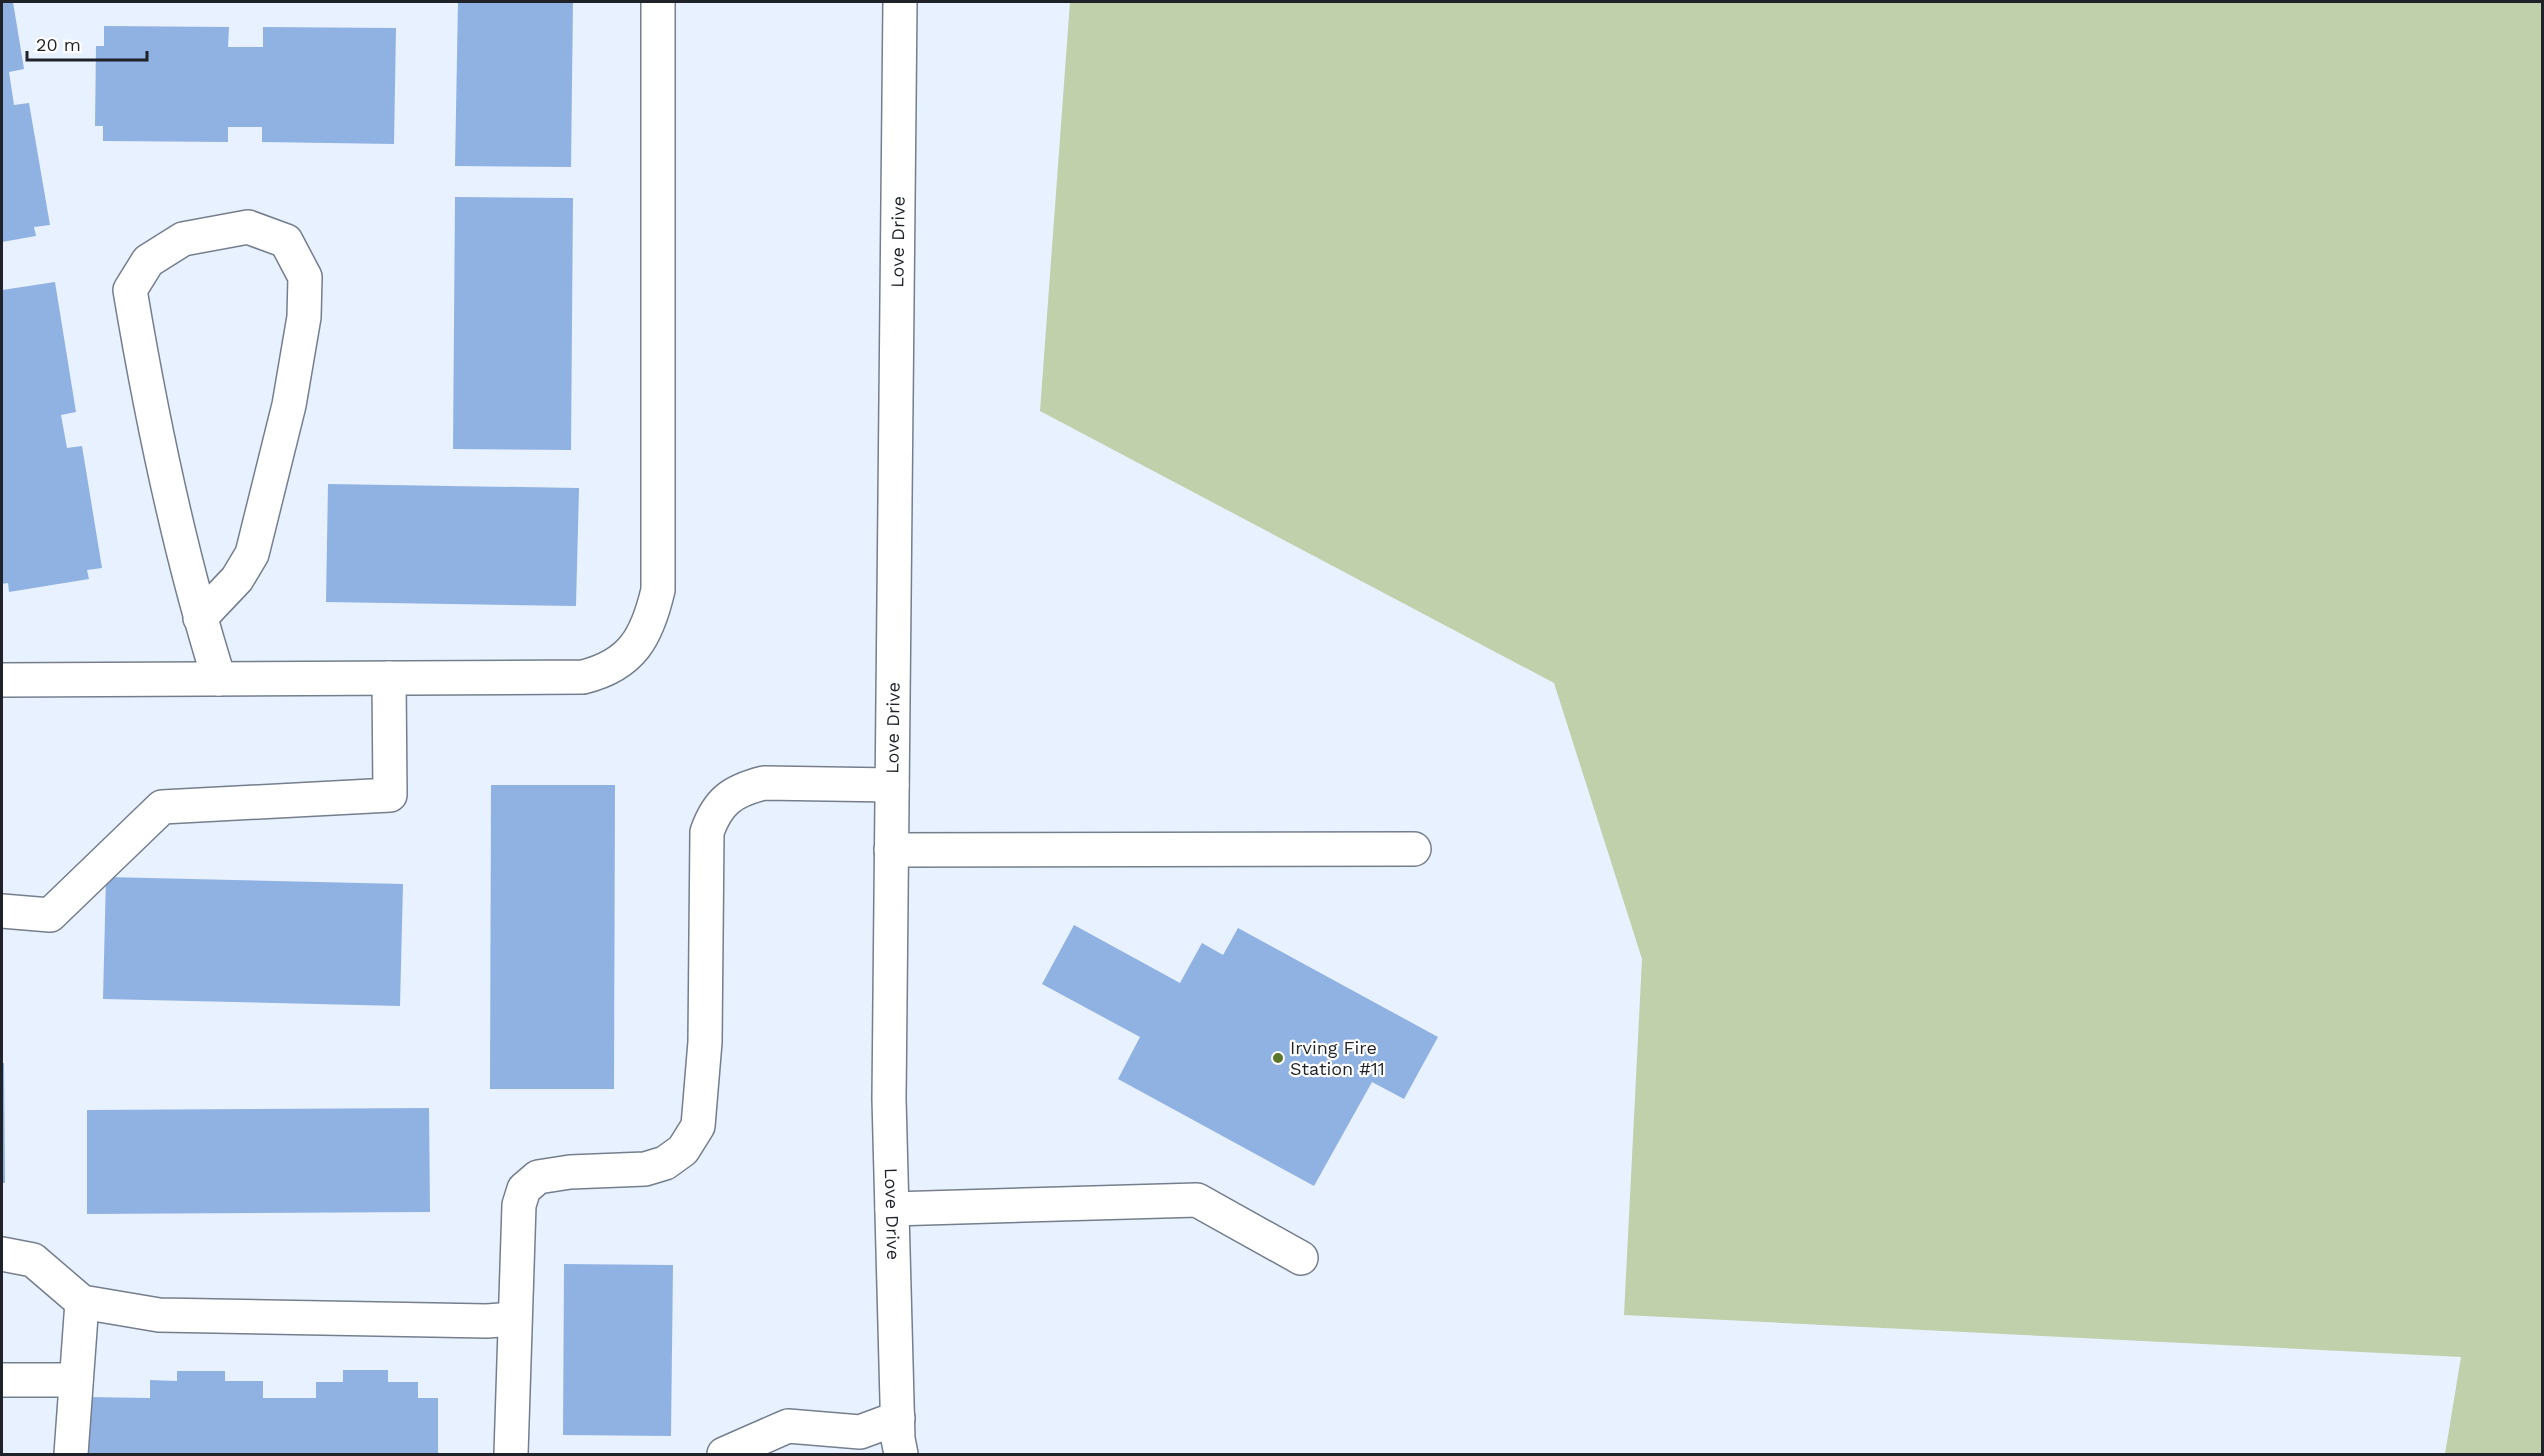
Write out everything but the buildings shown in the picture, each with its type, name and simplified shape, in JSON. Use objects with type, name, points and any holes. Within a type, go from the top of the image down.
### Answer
[{"type":"street","points":[[2,680],[583,676],[608,671],[627,656],[645,633],[658,590],[658,2]]},
{"type":"street","name":"Love Drive","points":[[900,2],[889,1099],[901,1455]]},
{"type":"street","points":[[200,618],[237,579],[252,554],[289,405],[304,317],[305,277],[286,241],[248,227],[183,239],[148,261],[130,290],[140,349],[200,618],[219,679]]},
{"type":"street","points":[[2,911],[50,915],[162,807],[390,795],[389,678]]},
{"type":"street","points":[[511,1455],[519,1205],[524,1189],[538,1177],[570,1172],[645,1169],[665,1163],[683,1150],[698,1126],[705,1042],[707,832],[715,811],[744,788],[764,783],[892,785]]},
{"type":"street","points":[[891,850],[1414,849]]},
{"type":"street","points":[[892,1209],[1197,1200],[1301,1258]]},
{"type":"street","points":[[2,1254],[33,1260],[82,1302],[159,1315],[476,1321],[514,1319]]},
{"type":"street","points":[[71,1455],[82,1302]]},
{"type":"street","points":[[2,1380],[76,1380]]},
{"type":"street","points":[[724,1455],[788,1426],[855,1443],[898,1418]]},
{"type":"green space","points":[[1070,2],[2542,2],[2542,1454],[2445,1454],[2461,1357],[1624,1315],[1642,959],[1554,683],[1040,411]]},
{"type":"place","name":"Irving Fire Station #11","points":[[1278,1058]]}]
